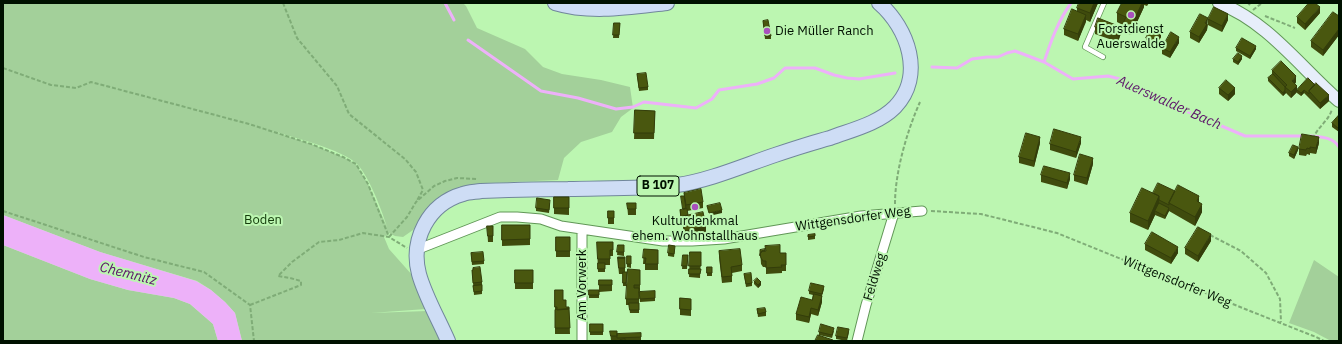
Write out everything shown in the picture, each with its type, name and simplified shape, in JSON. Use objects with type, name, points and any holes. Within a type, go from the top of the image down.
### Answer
[{"type":"main road","points":[[555,3],[570,7],[584,8],[625,7],[667,3]]},
{"type":"main road","name":"B 107","points":[[448,341],[423,285],[419,273],[416,250],[421,231],[433,213],[450,200],[462,194],[481,191],[646,188],[696,181],[857,128],[884,117],[895,107],[903,96],[908,83],[911,58],[908,47],[896,23],[885,8],[879,3]]},
{"type":"main road","points":[[1219,3],[1232,8],[1247,17],[1286,48],[1338,100]]},
{"type":"street","name":"Wittgensdorfer Weg","points":[[416,250],[500,217],[541,219],[561,226],[663,241],[692,241],[724,239],[861,216],[922,210]]},
{"type":"street","name":"Feldweg","points":[[857,341],[866,305],[894,213]]},
{"type":"street","name":"Am Vorwerk","points":[[582,229],[582,341]]},
{"type":"lane","points":[[1103,57],[1085,47],[1104,3]]},
{"type":"path","points":[[284,3],[297,38],[337,86],[349,114],[405,159],[416,172],[422,190],[416,202]]},
{"type":"path","points":[[1262,3],[1252,11],[1295,28]]},
{"type":"path","points":[[3,68],[51,85],[76,88],[91,82],[249,124],[311,144],[343,157],[356,164],[368,184],[389,236]]},
{"type":"path","points":[[1313,139],[1315,133],[1323,126],[1330,115],[1334,104],[1338,100]]},
{"type":"path","points":[[894,213],[895,189],[898,174],[910,124],[920,102]]},
{"type":"path","points":[[3,210],[144,257],[204,272],[250,305],[254,341]]},
{"type":"path","name":"Wittgensdorfer Weg","points":[[922,210],[981,214],[1057,233],[1316,336],[1324,341]]},
{"type":"path","points":[[1205,232],[1241,251],[1266,273],[1280,299],[1282,323]]},
{"type":"path","points":[[250,305],[301,285],[301,281],[278,276],[292,262],[319,242],[339,240],[363,233],[389,236],[404,247],[416,250]]},
{"type":"green space","name":"Boden","points":[[3,3],[463,3],[477,28],[525,49],[543,67],[562,74],[601,80],[630,87],[633,108],[621,117],[612,132],[581,142],[564,158],[558,180],[486,183],[459,187],[436,200],[413,230],[403,237],[395,236],[389,233],[384,237],[389,249],[413,276],[426,309],[371,313],[427,311],[440,341],[242,341],[235,313],[211,290],[197,281],[100,252],[3,215]],"holes":[[[269,130],[329,149],[341,154],[357,164],[362,169],[370,185],[387,227],[368,184],[356,164],[311,144]]]},
{"type":"green space","points":[[3,245],[90,279],[128,290],[174,298],[190,304],[213,324],[218,341],[3,341]]},
{"type":"green space","points":[[1314,260],[1339,277],[1339,341],[1331,341],[1314,332],[1289,323]]},
{"type":"water","name":"Chemnitz","points":[[3,215],[100,252],[196,281],[211,290],[235,313],[242,341],[218,341],[213,324],[190,304],[174,298],[128,290],[90,279],[3,245]]},
{"type":"building","points":[[1079,3],[1094,3],[1090,13],[1077,8]]},
{"type":"building","points":[[1122,3],[1142,3],[1131,27],[1123,23],[1126,17],[1117,13]]},
{"type":"building","points":[[1309,3],[1315,3],[1320,7],[1305,24],[1297,17]]},
{"type":"building","points":[[1214,7],[1228,14],[1222,26],[1208,19]]},
{"type":"building","points":[[1072,9],[1086,15],[1078,34],[1064,29]]},
{"type":"building","points":[[1333,12],[1339,16],[1339,29],[1323,50],[1311,41]]},
{"type":"building","points":[[1200,14],[1208,18],[1205,23],[1207,24],[1199,37],[1190,32]]},
{"type":"building","points":[[1098,18],[1121,27],[1118,36],[1095,27]]},
{"type":"building","name":"Die Müller Ranch","points":[[768,20],[771,36],[765,36],[763,21]]},
{"type":"building","points":[[614,23],[620,23],[619,35],[613,35]]},
{"type":"building","points":[[1153,26],[1161,31],[1154,42],[1146,38]]},
{"type":"building","points":[[1171,32],[1179,37],[1170,52],[1162,48]]},
{"type":"building","points":[[1242,38],[1256,46],[1250,56],[1236,48]]},
{"type":"building","points":[[1238,53],[1242,56],[1238,62],[1233,59]]},
{"type":"building","points":[[1281,61],[1296,76],[1292,81],[1297,86],[1291,92],[1285,87],[1287,85],[1272,70]]},
{"type":"building","points":[[646,73],[648,87],[639,88],[637,74]]},
{"type":"building","points":[[1273,74],[1285,87],[1283,93],[1268,78]]},
{"type":"building","points":[[1308,78],[1315,85],[1309,91],[1309,94],[1304,90],[1301,93],[1297,90]]},
{"type":"building","points":[[1226,80],[1235,88],[1228,95],[1219,88]]},
{"type":"building","points":[[1316,83],[1329,95],[1320,103],[1309,91]]},
{"type":"building","points":[[635,110],[655,111],[654,133],[634,133]]},
{"type":"building","points":[[1339,115],[1339,129],[1332,123]]},
{"type":"building","points":[[1054,129],[1081,137],[1076,152],[1050,144]]},
{"type":"building","points":[[1026,133],[1040,137],[1034,161],[1019,157]]},
{"type":"building","points":[[1302,134],[1319,137],[1316,148],[1310,147],[1310,149],[1307,148],[1306,150],[1299,149]]},
{"type":"building","points":[[1293,145],[1298,147],[1294,155],[1289,153]]},
{"type":"building","points":[[1080,154],[1093,158],[1087,178],[1074,175]]},
{"type":"building","points":[[1044,166],[1070,173],[1067,183],[1041,175]]},
{"type":"building","points":[[1158,183],[1175,191],[1169,205],[1159,200],[1159,196],[1153,193]]},
{"type":"building","points":[[1178,185],[1199,196],[1197,201],[1202,204],[1195,217],[1169,203]]},
{"type":"building","points":[[1142,188],[1159,196],[1148,221],[1130,213]]},
{"type":"building","points":[[701,189],[703,202],[686,205],[684,193]]},
{"type":"building","points":[[681,196],[684,196],[686,208],[683,209]]},
{"type":"building","points":[[554,197],[569,197],[569,208],[554,208]]},
{"type":"building","points":[[537,198],[550,200],[549,210],[536,208]]},
{"type":"building","points":[[627,203],[636,203],[636,209],[628,209]]},
{"type":"building","points":[[720,203],[722,210],[709,213],[707,206]]},
{"type":"building","points":[[1159,203],[1169,208],[1165,216],[1155,211]]},
{"type":"building","points":[[687,209],[688,215],[681,218],[680,210]]},
{"type":"building","points":[[608,211],[614,211],[614,218],[608,218]]},
{"type":"building","points":[[703,212],[706,226],[685,231],[681,217]]},
{"type":"building","points":[[502,225],[530,225],[530,239],[502,240]]},
{"type":"building","points":[[487,226],[493,226],[493,236],[488,236]]},
{"type":"building","points":[[1198,227],[1211,234],[1198,256],[1185,248]]},
{"type":"building","points":[[1152,232],[1178,247],[1171,258],[1145,244]]},
{"type":"building","points":[[815,234],[815,236],[808,237],[808,235]]},
{"type":"building","points":[[556,237],[570,237],[570,251],[556,251]]},
{"type":"building","points":[[597,242],[613,242],[613,250],[610,250],[610,259],[598,259]]},
{"type":"building","points":[[618,245],[624,245],[624,252],[617,252]]},
{"type":"building","points":[[669,245],[675,246],[674,254],[668,253]]},
{"type":"building","points":[[780,245],[780,253],[786,253],[786,265],[781,265],[782,267],[766,268],[766,261],[763,261],[760,254],[762,251],[766,251],[765,246]]},
{"type":"building","points":[[644,249],[658,250],[658,264],[645,264],[646,258],[643,258]]},
{"type":"building","points":[[740,249],[742,265],[731,267],[732,276],[722,277],[719,251]]},
{"type":"building","points":[[765,249],[765,251],[762,251],[760,254],[760,250]]},
{"type":"building","points":[[483,252],[484,261],[472,262],[471,253]]},
{"type":"building","points":[[690,252],[701,252],[701,266],[689,266]]},
{"type":"building","points":[[683,255],[688,255],[687,266],[682,266]]},
{"type":"building","points":[[627,256],[631,256],[631,264],[627,264]]},
{"type":"building","points":[[618,258],[625,258],[625,268],[619,268]]},
{"type":"building","points":[[598,263],[605,263],[605,269],[598,269]]},
{"type":"building","points":[[480,267],[482,282],[473,283],[472,270],[473,268]]},
{"type":"building","points":[[707,267],[712,267],[712,273],[707,273]]},
{"type":"building","points":[[628,269],[640,270],[640,285],[634,285],[634,288],[639,288],[639,299],[626,299]]},
{"type":"building","points":[[689,269],[701,269],[700,274],[689,274]]},
{"type":"building","points":[[515,270],[533,270],[533,283],[515,283]]},
{"type":"building","points":[[623,272],[627,272],[626,283],[623,283]]},
{"type":"building","points":[[751,273],[752,283],[746,284],[744,274]]},
{"type":"building","points":[[757,278],[761,282],[758,285],[754,281]]},
{"type":"building","points":[[599,280],[612,280],[612,285],[599,285]]},
{"type":"building","points":[[811,283],[824,286],[822,294],[809,291]]},
{"type":"building","points":[[482,285],[482,291],[474,292],[473,286]]},
{"type":"building","points":[[555,290],[563,290],[563,300],[566,300],[566,307],[569,307],[569,309],[557,310],[557,307],[555,307]]},
{"type":"building","points":[[589,290],[599,290],[599,295],[589,295]]},
{"type":"building","points":[[655,291],[655,298],[640,299],[639,292]]},
{"type":"building","points":[[814,294],[822,296],[818,310],[811,308],[809,317],[796,314],[801,297],[812,300]]},
{"type":"building","points":[[680,298],[691,299],[691,310],[680,309]]},
{"type":"building","points":[[629,303],[639,303],[639,310],[630,310]]},
{"type":"building","points":[[765,308],[766,312],[758,314],[757,309]]},
{"type":"building","points":[[569,309],[570,328],[555,328],[555,310]]},
{"type":"building","points":[[590,324],[603,324],[603,332],[590,332]]},
{"type":"building","points":[[821,324],[834,328],[832,335],[819,332]]},
{"type":"building","points":[[838,327],[849,329],[847,338],[836,336]]},
{"type":"building","points":[[610,331],[617,331],[617,336],[611,336]]},
{"type":"building","points":[[641,333],[641,337],[617,338],[617,334]]},
{"type":"building","points":[[818,335],[833,340],[833,341],[815,341]]},
{"type":"waterway","name":"Auerswalder Bach","points":[[445,3],[454,20]]},
{"type":"waterway","points":[[1044,62],[1052,39],[1071,3]]},
{"type":"waterway","name":"Auerswalder Bach","points":[[468,40],[541,91],[578,98],[616,109],[633,107],[644,102],[696,108],[712,99],[719,90],[757,84],[774,78],[785,68],[815,68],[834,75],[859,79],[895,73]]},
{"type":"waterway","name":"Auerswalder Bach","points":[[932,67],[957,68],[972,59],[998,57],[1015,51],[1044,62],[1073,79],[1108,76],[1124,80],[1158,101],[1184,110],[1245,136],[1305,136]]},
{"type":"waterway","name":"Auerswalder Bach","points":[[1311,136],[1330,139],[1339,147]]},
{"type":"place","name":"Forstdienst Auerswalde","points":[[1131,15]]},
{"type":"place","name":"Die Müller Ranch","points":[[767,31]]},
{"type":"place","name":"Kulturdenkmal ehem. Wohnstallhaus","points":[[695,207]]}]
